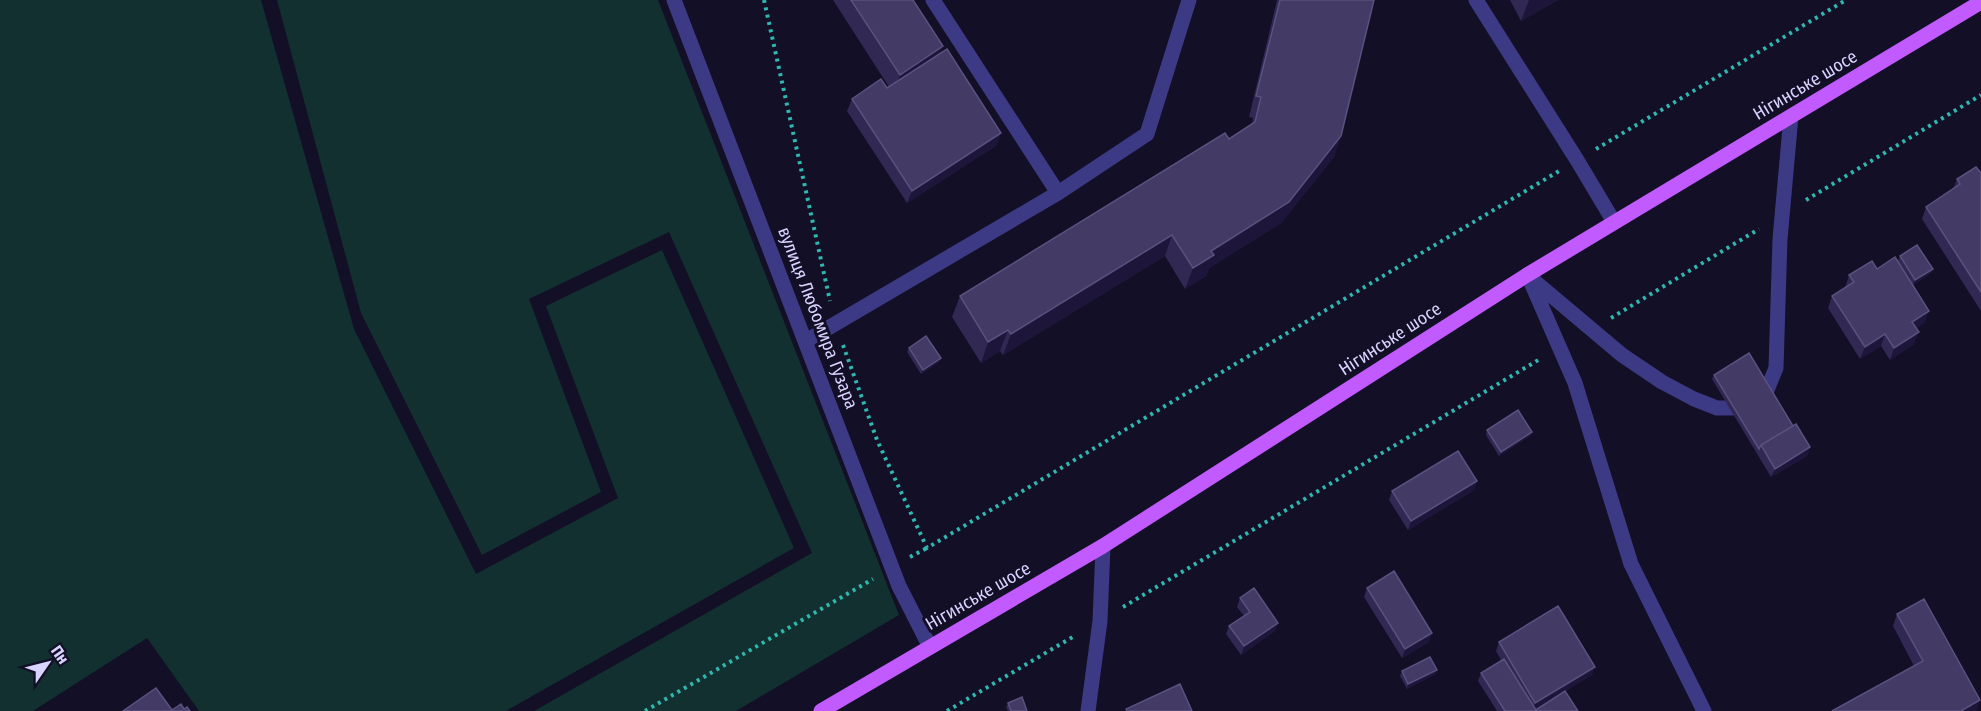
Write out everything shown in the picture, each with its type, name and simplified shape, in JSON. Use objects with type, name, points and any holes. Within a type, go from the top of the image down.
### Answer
[{"type":"main road","name":"Нігинське шосе","points":[[821,711],[1103,546],[1527,274],[1981,2]]},
{"type":"street","name":"вулиця Любомира Гузара","points":[[675,0],[899,586],[930,647]]},
{"type":"street","points":[[933,0],[1058,193]]},
{"type":"street","points":[[806,340],[1058,193],[1147,134],[1189,0]]},
{"type":"street","points":[[1476,0],[1614,222]]},
{"type":"street","points":[[1527,274],[1591,330],[1662,382],[1717,408],[1741,408],[1756,401],[1767,390],[1776,368],[1782,214],[1791,116]]},
{"type":"street","points":[[1527,274],[1575,383],[1631,564],[1704,711]]},
{"type":"street","points":[[1088,711],[1100,621],[1103,546]]},
{"type":"path","points":[[764,0],[835,324],[877,440],[927,548]]},
{"type":"path","points":[[645,711],[927,548],[1846,0]]},
{"type":"path","points":[[1591,330],[1981,95]]},
{"type":"path","points":[[947,711],[1559,348]]},
{"type":"green space","points":[[0,0],[261,0],[354,329],[476,574],[618,498],[546,306],[662,250],[794,548],[506,711],[199,711],[147,638],[33,711],[0,711]]},
{"type":"green space","points":[[277,0],[658,0],[899,615],[736,711],[534,711],[812,553],[669,232],[529,299],[601,492],[482,555],[361,313]]},
{"type":"building","points":[[851,0],[913,0],[943,46],[900,75]]},
{"type":"building","points":[[1280,0],[1374,0],[1341,136],[1289,202],[1211,251],[1214,255],[1193,268],[1172,235],[1011,334],[1008,330],[988,342],[960,296],[1225,133],[1229,139],[1255,122],[1261,97],[1256,96]]},
{"type":"building","points":[[947,49],[1001,133],[912,191],[852,99],[881,79],[887,88]]},
{"type":"building","points":[[1976,167],[1981,173],[1981,292],[1926,207],[1960,184],[1957,179]]},
{"type":"building","points":[[1917,245],[1933,269],[1915,280],[1900,256]]},
{"type":"building","points":[[1895,257],[1929,311],[1912,322],[1919,332],[1894,348],[1885,334],[1865,347],[1832,296],[1854,282],[1849,275],[1872,261],[1877,269]]},
{"type":"building","points":[[926,336],[941,358],[923,370],[909,348]]},
{"type":"building","points":[[1749,353],[1793,426],[1761,445],[1759,449],[1714,375]]},
{"type":"building","points":[[1518,410],[1532,432],[1501,452],[1487,430]]},
{"type":"building","points":[[1796,424],[1810,447],[1775,469],[1761,445]]},
{"type":"building","points":[[1458,451],[1477,481],[1411,521],[1392,491]]},
{"type":"building","points":[[1394,571],[1432,633],[1405,649],[1367,588]]},
{"type":"building","points":[[1254,588],[1278,623],[1244,646],[1229,626],[1250,612],[1240,598]]},
{"type":"building","points":[[1924,599],[1980,700],[1961,711],[1832,711],[1923,661],[1897,614]]},
{"type":"building","points":[[1558,606],[1595,667],[1535,703],[1499,642]]},
{"type":"building","points":[[1430,657],[1437,670],[1408,684],[1402,671]]},
{"type":"building","points":[[1504,659],[1536,710],[1565,691],[1578,711],[1505,711],[1481,673]]},
{"type":"building","points":[[1180,684],[1192,711],[1127,711],[1126,709]]},
{"type":"building","points":[[156,688],[172,710],[181,704],[184,709],[187,707],[190,711],[123,711]]},
{"type":"building","points":[[1022,697],[1027,711],[1011,711],[1008,703]]}]
